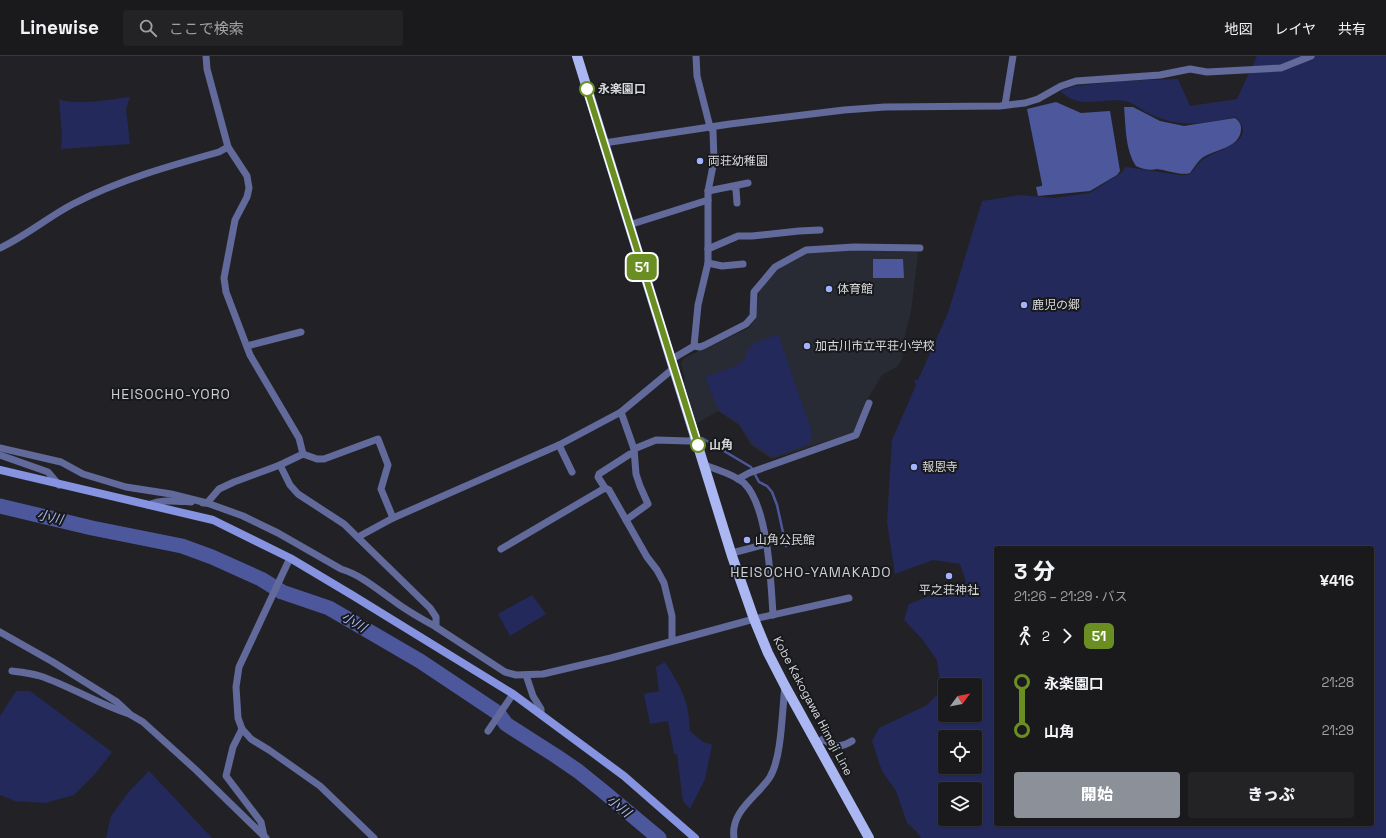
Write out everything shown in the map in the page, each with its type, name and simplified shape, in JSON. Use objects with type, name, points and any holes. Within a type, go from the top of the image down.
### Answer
[{"type":"main road","name":"Kobe Kakogawa Himeji Line","points":[[577,56],[754,619],[768,653],[785,686],[869,838]]},
{"type":"street","points":[[206,56],[207,69],[228,147],[247,176],[249,188],[247,197],[235,220],[224,278],[226,292],[259,372],[299,438],[303,454]]},
{"type":"street","points":[[358,537],[393,518],[559,445],[621,412],[658,380],[673,363],[694,346],[698,305],[708,263],[708,191],[714,161],[713,132],[710,127],[697,76],[696,56]]},
{"type":"street","points":[[1005,105],[1013,56]]},
{"type":"street","points":[[604,143],[710,127],[844,110],[885,107],[981,107],[1025,103],[1038,99],[1061,86],[1076,81],[1160,75],[1190,69],[1207,72],[1281,68],[1311,56]]},
{"type":"street","points":[[0,248],[71,205],[100,191],[128,179],[219,152],[228,147]]},
{"type":"street","points":[[708,191],[748,183]]},
{"type":"street","points":[[733,187],[736,189],[737,203]]},
{"type":"street","points":[[630,225],[708,200]]},
{"type":"street","points":[[708,249],[738,236],[820,230]]},
{"type":"street","points":[[694,346],[700,347],[705,345],[746,324],[754,316],[754,292],[775,267],[806,250],[854,247],[920,248]]},
{"type":"street","points":[[708,263],[722,266],[743,264]]},
{"type":"street","points":[[247,346],[301,332]]},
{"type":"street","points":[[738,479],[741,476],[856,435],[869,403]]},
{"type":"street","points":[[621,412],[634,451],[636,474],[648,504],[626,520]]},
{"type":"street","points":[[672,641],[672,616],[664,584],[609,490],[605,488],[598,477],[599,474],[634,451],[656,440],[689,441],[696,438]]},
{"type":"street","points":[[207,503],[219,489],[280,465],[303,454],[317,459],[324,459],[378,440],[388,465],[381,489],[393,518]]},
{"type":"street","points":[[559,445],[572,472]]},
{"type":"street","points":[[0,448],[61,462],[83,474],[126,487],[171,494],[207,503],[243,516],[341,569],[352,572],[400,605],[505,672],[516,675],[544,674],[611,658],[773,614],[849,598]]},
{"type":"street","points":[[0,455],[48,472],[59,485]]},
{"type":"street","points":[[280,465],[290,485],[298,494],[330,514],[358,537],[430,608],[436,617],[436,627]]},
{"type":"street","points":[[705,465],[738,479],[745,484],[758,509],[769,557],[773,614]]},
{"type":"street","points":[[0,470],[213,520],[290,558],[513,694],[624,776],[695,838]]},
{"type":"street","points":[[502,549],[605,488]]},
{"type":"street","points":[[148,505],[155,502],[169,501],[207,503]]},
{"type":"street","points":[[732,553],[766,544]]},
{"type":"street","points":[[290,558],[239,666],[236,688],[236,708],[238,718],[242,729],[251,739],[320,786],[374,838]]},
{"type":"street","points":[[0,632],[53,662],[117,702],[131,715]]},
{"type":"street","points":[[12,671],[38,675],[131,715],[143,722],[196,770],[265,837]]},
{"type":"street","points":[[526,675],[533,696],[541,709],[541,715]]},
{"type":"street","points":[[734,838],[733,830],[739,815],[770,777],[778,758],[785,686]]},
{"type":"street","points":[[488,731],[513,694]]},
{"type":"street","points":[[242,729],[233,747],[226,776],[261,822],[265,837]]},
{"type":"street","points":[[817,744],[823,740],[831,745],[842,747],[852,741]]},
{"type":"shaded area","points":[[1257,56],[1386,56],[1386,838],[921,838],[907,823],[896,791],[882,771],[872,741],[879,728],[927,705],[938,694],[938,722],[982,722],[982,678],[939,678],[937,660],[922,639],[904,620],[909,604],[966,582],[960,564],[933,560],[895,574],[887,522],[892,440],[916,385],[914,380],[918,380],[948,313],[982,201],[1020,195],[1054,198],[1090,193],[1121,173],[1126,167],[1185,175],[1192,172],[1205,158],[1234,143],[1240,138],[1243,132],[1242,125],[1236,117],[1194,124],[1174,122],[1149,114],[1135,105],[1125,101],[1116,100],[1084,102],[1068,97],[1060,91],[1075,86],[1122,81],[1178,79],[1190,106],[1237,99]]},
{"type":"shaded area","points":[[130,97],[126,109],[130,144],[61,149],[62,135],[59,99],[84,102]]},
{"type":"shaded area","points":[[1056,102],[1081,113],[1110,111],[1120,171],[1117,175],[1090,191],[1038,196],[1036,187],[1042,186],[1042,184],[1027,109]]},
{"type":"shaded area","points":[[1124,107],[1133,107],[1160,121],[1184,126],[1235,118],[1241,125],[1240,135],[1237,140],[1226,148],[1202,158],[1190,173],[1183,174],[1157,169],[1144,169],[1136,166],[1132,159],[1128,145]]},
{"type":"shaded area","name":"加古川市立平荘小学校","points":[[852,250],[917,252],[918,255],[911,311],[905,335],[902,360],[897,367],[882,375],[865,403],[854,432],[772,459],[751,445],[739,425],[718,411],[696,424],[683,383],[685,378],[681,363],[684,358],[749,328],[755,319],[760,289],[778,269],[807,253]]},
{"type":"shaded area","points":[[873,259],[903,259],[904,278],[873,278]]},
{"type":"shaded area","points":[[778,334],[812,432],[810,444],[773,457],[753,444],[739,424],[720,411],[706,379],[707,376],[731,368],[743,361],[752,344]]},
{"type":"shaded area","points":[[532,595],[546,614],[510,636],[498,614]]},
{"type":"shaded area","points":[[665,662],[676,679],[686,702],[690,731],[703,742],[712,745],[705,779],[690,809],[683,801],[677,754],[674,754],[668,721],[650,724],[644,694],[659,691],[656,667]]},
{"type":"shaded area","points":[[16,691],[30,691],[112,752],[95,774],[74,795],[45,803],[15,801],[0,795],[0,716]]},
{"type":"shaded area","points":[[149,771],[212,838],[106,838],[111,816],[128,793]]},
{"type":"waterway","points":[[702,438],[751,467],[759,482],[767,486],[772,492],[777,505],[786,546]]},
{"type":"waterway","name":"小川","points":[[0,506],[92,528],[182,546],[212,557],[261,579],[282,592],[329,608],[420,661],[498,713],[506,724],[578,771],[659,838]]},
{"type":"bus line","name":"51","points":[[587,89],[698,445]]},
{"type":"place","name":"永楽園口","points":[[587,89]]},
{"type":"place","name":"両荘幼稚園","points":[[700,161]]},
{"type":"place","name":"体育館","points":[[829,289]]},
{"type":"place","name":"鹿児の郷","points":[[1024,305]]},
{"type":"place","name":"加古川市立平荘小学校","points":[[807,346]]},
{"type":"place","name":"山角","points":[[698,445]]},
{"type":"place","name":"報恩寺","points":[[914,467]]},
{"type":"place","name":"山角公民館","points":[[747,540]]},
{"type":"place","name":"平之荘神社","points":[[949,576]]},
{"type":"district","name":"HEISOCHO-YORO","points":[[171,394]]},
{"type":"district","name":"HEISOCHO-YAMAKADO","points":[[811,572]]}]
